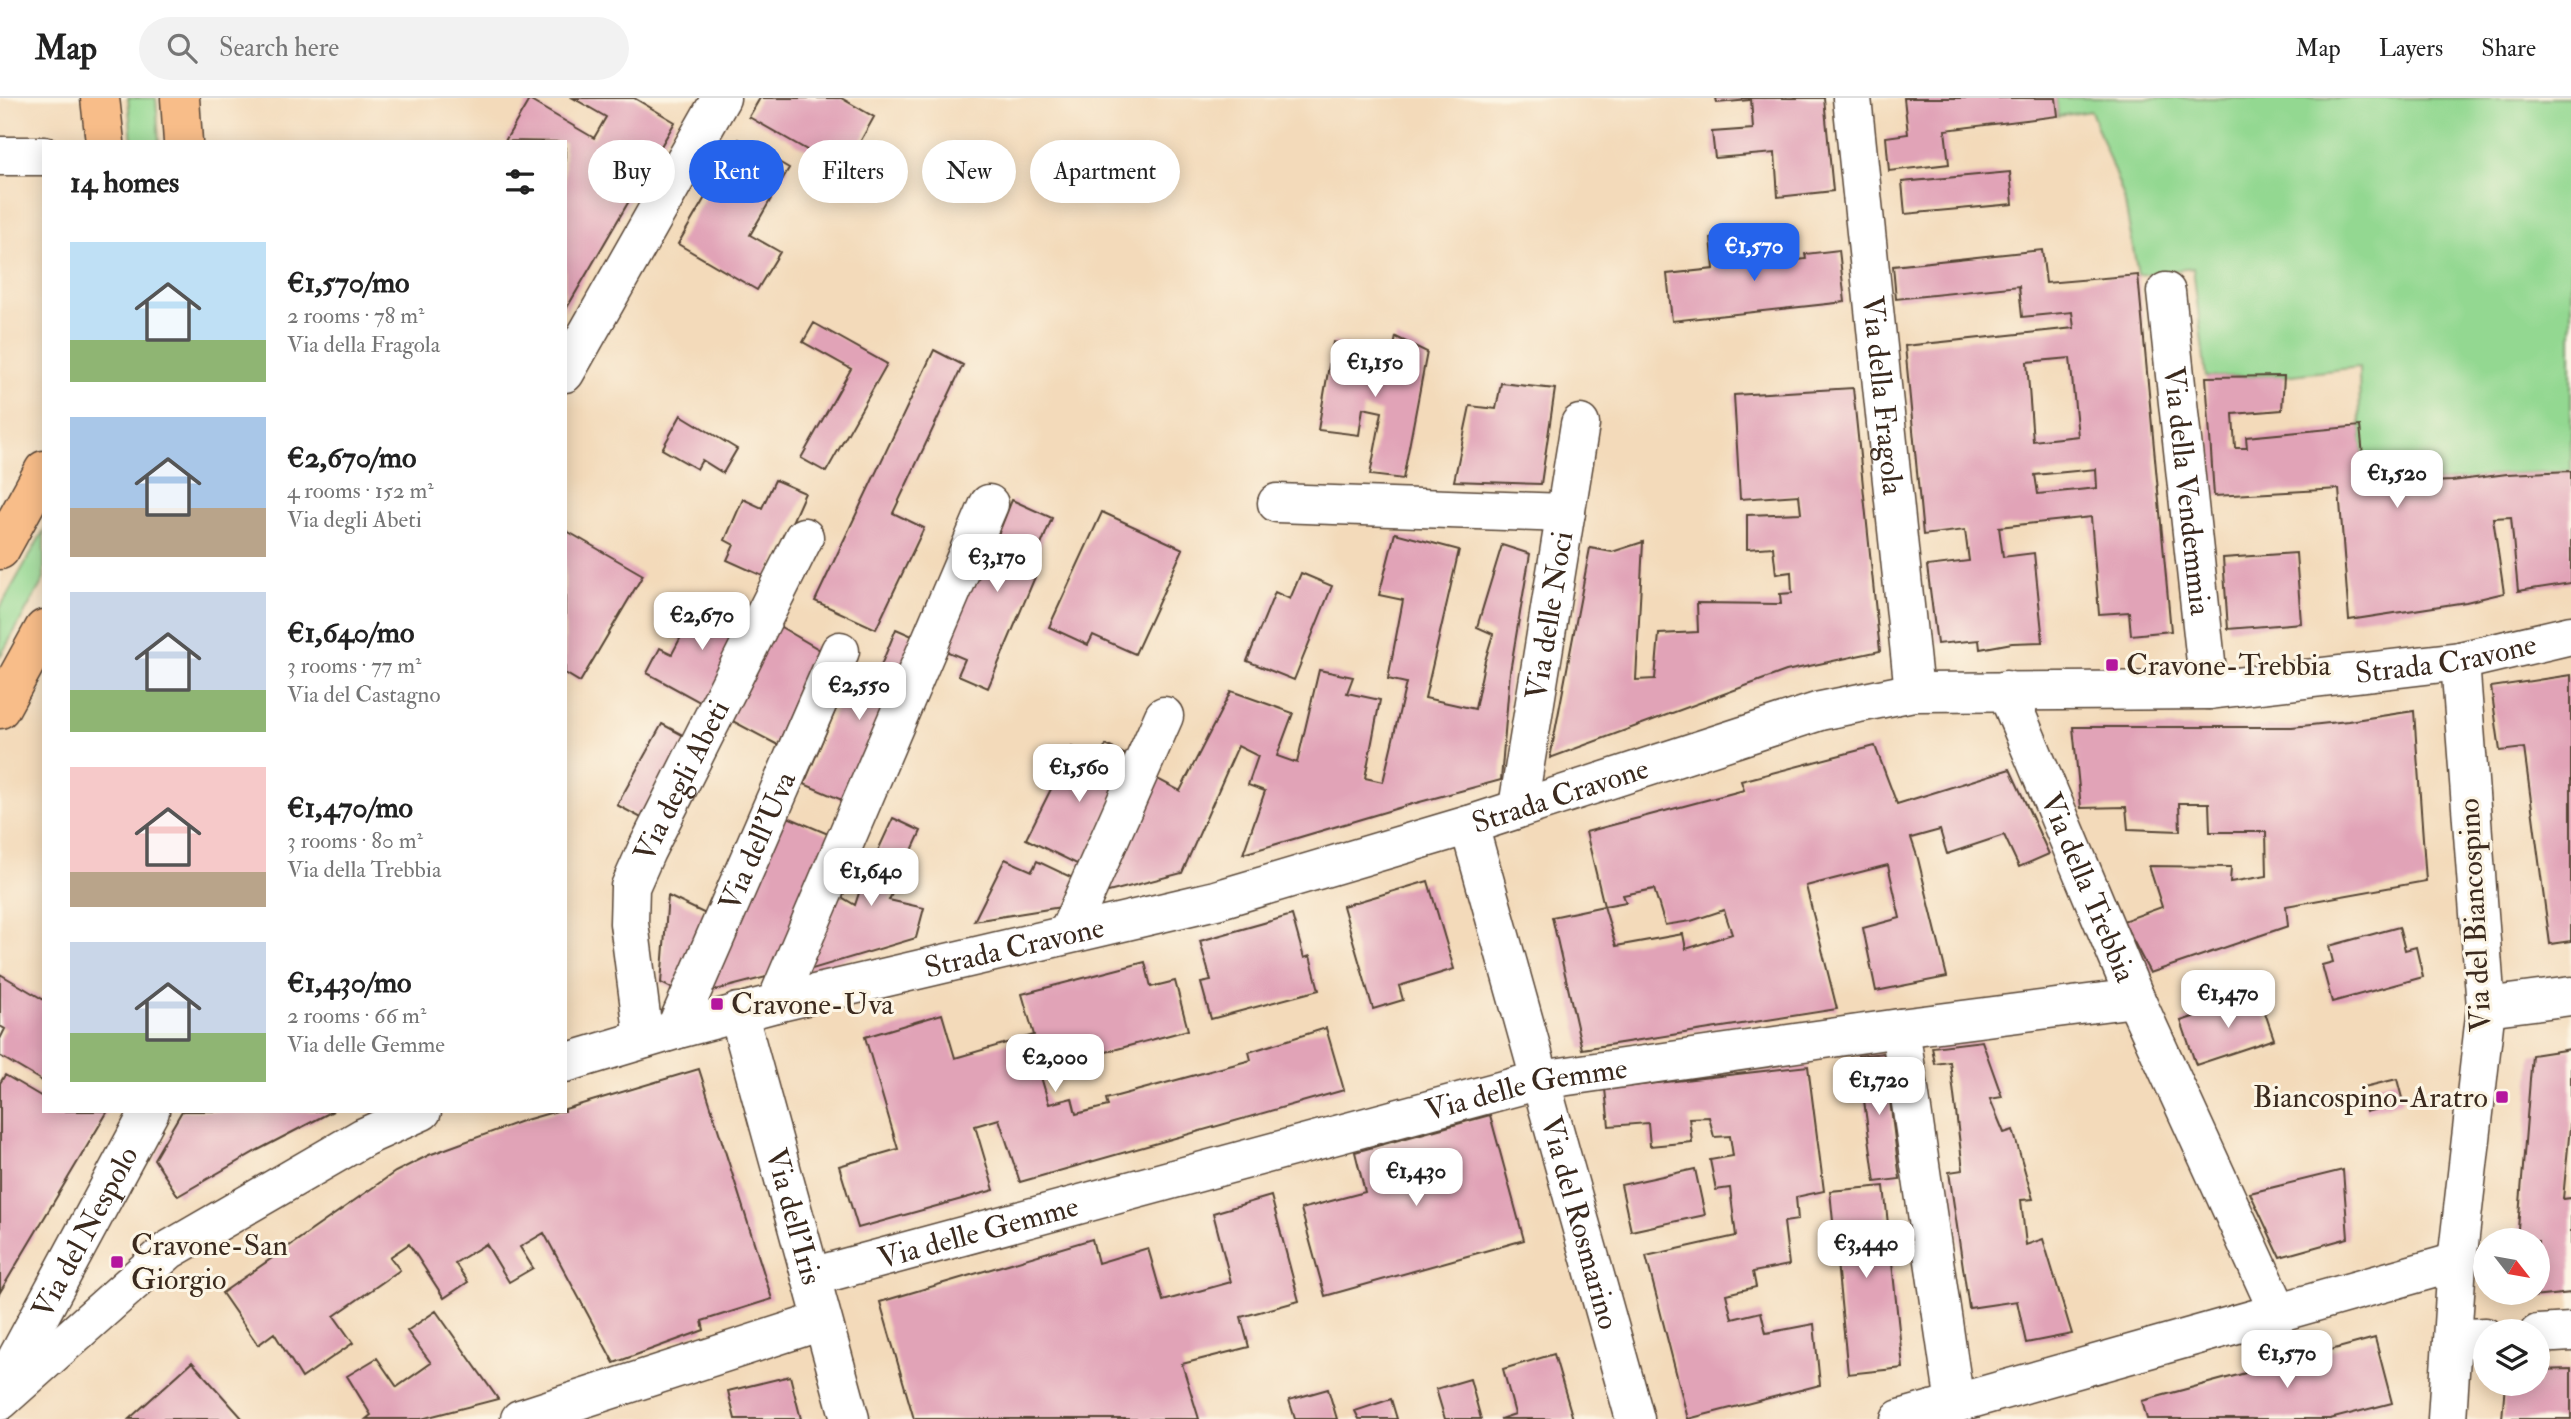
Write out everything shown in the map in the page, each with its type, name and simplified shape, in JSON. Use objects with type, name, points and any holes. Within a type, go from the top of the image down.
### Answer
[{"type":"main road","points":[[100,98],[105,140]]},
{"type":"main road","points":[[180,98],[184,140]]},
{"type":"main road","points":[[0,550],[42,474]]},
{"type":"main road","points":[[0,709],[42,633]]},
{"type":"street","points":[[567,369],[721,98]]},
{"type":"street","name":"Via della Fragola","points":[[1853,98],[1914,692]]},
{"type":"street","points":[[0,156],[42,156]]},
{"type":"street","name":"Via della Vendemmia","points":[[2166,292],[2209,690]]},
{"type":"street","name":"Via delle Noci","points":[[1518,807],[1580,424]]},
{"type":"street","points":[[1277,503],[1566,513]]},
{"type":"street","points":[[776,1003],[989,504]]},
{"type":"street","name":"Via degli Abeti","points":[[660,1035],[629,923],[631,887],[652,838],[804,537]]},
{"type":"street","name":"Strada Cravone","points":[[567,1062],[738,1012],[1216,900],[1469,825],[1820,710],[1914,692],[2209,690],[2460,661],[2571,635]]},
{"type":"street","name":"Via dell'Uva","points":[[660,1035],[840,651]]},
{"type":"street","name":"Via del Biancospino","points":[[2447,1419],[2469,1338],[2457,1262],[2486,1007],[2460,661]]},
{"type":"street","name":"Via della Trebbia","points":[[2006,690],[2134,999],[2279,1312]]},
{"type":"street","points":[[1068,933],[1164,716]]},
{"type":"street","name":"Via del Rosmarino","points":[[1469,825],[1635,1419]]},
{"type":"street","points":[[2486,1007],[2571,996]]},
{"type":"street","name":"Via delle Gemme","points":[[811,1277],[1539,1080],[1900,1028],[2134,999]]},
{"type":"street","name":"Via dell'Iris","points":[[738,1012],[850,1419]]},
{"type":"street","points":[[1900,1028],[1955,1404]]},
{"type":"street","name":"Via del Nespolo","points":[[0,1390],[149,1113]]},
{"type":"street","points":[[0,1401],[169,1250],[364,1137],[418,1113]]},
{"type":"street","points":[[1900,1419],[2457,1262]]},
{"type":"street","points":[[520,1419],[822,1321]]},
{"type":"street","points":[[2550,1333],[2571,1332]]},
{"type":"green space","points":[[128,98],[156,98],[159,140],[132,140]]},
{"type":"green space","points":[[2056,98],[2571,98],[2571,471],[2366,485],[2360,426],[2359,367],[2284,376],[2206,377],[2193,268],[2138,275],[2124,198],[2091,111],[2058,116]]},
{"type":"green space","points":[[42,534],[42,583],[0,657],[0,608]]},
{"type":"building","points":[[573,98],[634,98],[675,122],[665,140],[588,140],[588,203],[628,203],[567,308],[567,140],[506,140],[529,100],[594,138],[606,117]]},
{"type":"building","points":[[760,98],[841,98],[874,117],[861,140],[798,140],[798,145],[749,117]]},
{"type":"building","points":[[1716,98],[1749,98],[1749,100],[1717,103]]},
{"type":"building","points":[[1751,98],[1824,98],[1833,191],[1778,197],[1775,153],[1715,158],[1712,132],[1753,129]]},
{"type":"building","points":[[1904,98],[2056,98],[2058,116],[1945,130],[1949,164],[1889,171],[1886,137],[1908,134]]},
{"type":"building","points":[[2010,172],[2013,204],[1905,214],[1902,182]]},
{"type":"building","points":[[702,203],[769,203],[750,235],[780,252],[757,290],[678,244]]},
{"type":"building","points":[[1746,234],[1749,266],[1806,259],[1805,254],[1839,250],[1845,302],[1672,321],[1667,274],[1714,269],[1711,238]]},
{"type":"building","points":[[2042,250],[2046,283],[2138,275],[2171,631],[2131,635],[2129,612],[2099,614],[2091,517],[1999,527],[2003,557],[2034,553],[2043,642],[2012,643],[1980,649],[1979,640],[1937,644],[1927,566],[1969,561],[1965,530],[1923,535],[1905,346],[2074,328],[2072,312],[2022,317],[2019,286],[1896,299],[1893,266]],"holes":[[[2070,358],[2078,436],[2033,441],[2027,362]],[[2096,469],[2097,488],[2038,494],[2035,475]]]},
{"type":"building","points":[[814,323],[887,364],[826,472],[801,458],[851,369],[803,342]]},
{"type":"building","points":[[1396,337],[1427,352],[1403,479],[1370,475],[1382,412],[1363,408],[1359,435],[1318,430],[1333,342],[1392,356]]},
{"type":"building","points":[[934,350],[963,365],[893,513],[924,528],[876,629],[815,601]]},
{"type":"building","points":[[2284,376],[2282,410],[2233,414],[2235,448],[2247,448],[2246,437],[2360,426],[2366,485],[2571,471],[2571,583],[2518,591],[2511,517],[2493,518],[2504,593],[2466,602],[2349,620],[2339,489],[2214,496],[2206,377]]},
{"type":"building","points":[[1501,383],[1555,389],[1541,484],[1454,481],[1470,406],[1496,409]]},
{"type":"building","points":[[1853,388],[1880,651],[1786,671],[1550,758],[1590,548],[1612,552],[1643,542],[1636,680],[1655,679],[1659,634],[1698,632],[1697,603],[1781,604],[1780,594],[1792,593],[1791,572],[1776,574],[1773,547],[1747,549],[1747,515],[1801,513],[1799,495],[1740,499],[1734,395]]},
{"type":"building","points":[[681,415],[737,449],[723,473],[702,460],[697,469],[662,449]]},
{"type":"building","points":[[775,480],[805,493],[767,578],[727,560],[734,545],[725,540],[743,499],[762,508]]},
{"type":"building","points":[[1012,500],[1052,518],[1032,567],[1038,570],[988,688],[958,675],[965,659],[941,649],[984,547],[992,550]]},
{"type":"building","points":[[1102,512],[1183,549],[1135,654],[1093,635],[1088,645],[1049,627]]},
{"type":"building","points":[[567,531],[643,575],[580,682],[567,674]]},
{"type":"building","points":[[1395,533],[1459,550],[1425,698],[1475,709],[1493,634],[1477,627],[1502,545],[1530,554],[1510,672],[1501,780],[1243,854],[1265,791],[1248,785],[1258,756],[1238,746],[1182,873],[1093,896],[1154,777],[1180,791],[1231,691],[1293,713],[1277,756],[1297,763],[1319,670],[1353,677],[1347,693],[1380,700],[1365,778],[1383,782],[1406,683],[1388,679],[1403,600],[1379,595]]},
{"type":"building","points":[[2296,553],[2301,623],[2228,629],[2223,558]]},
{"type":"building","points":[[1301,573],[1332,586],[1294,680],[1247,661],[1275,592],[1290,599]]},
{"type":"building","points":[[702,597],[751,622],[707,706],[647,673],[660,648],[672,654]]},
{"type":"building","points":[[774,623],[820,650],[778,745],[725,717]]},
{"type":"building","points":[[896,629],[919,639],[849,803],[804,784],[850,676],[857,679],[861,668],[877,675]]},
{"type":"building","points":[[2571,675],[2571,941],[2550,944],[2524,748],[2500,751],[2491,687]]},
{"type":"building","points":[[2414,711],[2426,881],[2286,906],[2288,926],[2150,973],[2123,921],[2162,907],[2149,866],[2231,867],[2230,882],[2267,876],[2266,832],[2210,832],[2209,803],[2179,803],[2180,831],[2128,829],[2126,807],[2081,808],[2073,727],[2292,727]]},
{"type":"building","points":[[662,724],[690,739],[645,820],[617,805]]},
{"type":"building","points":[[1106,745],[1132,758],[1083,867],[1026,839],[1072,747],[1098,761]]},
{"type":"building","points":[[1875,746],[1897,804],[2010,769],[2049,854],[2019,867],[2004,835],[1947,854],[1940,830],[1911,838],[1947,977],[1876,991],[1863,928],[1900,918],[1888,865],[1806,886],[1837,1009],[1582,1049],[1552,917],[1604,906],[1586,832],[1744,790],[1741,781]],"holes":[[[1654,889],[1665,925],[1691,921],[1724,910],[1732,934],[1686,949],[1683,934],[1616,946],[1604,906],[1626,902],[1623,895]]]},
{"type":"building","points":[[783,815],[833,836],[774,975],[708,992]]},
{"type":"building","points":[[893,818],[921,831],[889,900],[924,908],[916,938],[799,973],[838,895],[855,905]]},
{"type":"building","points":[[1005,859],[1032,871],[1037,861],[1077,880],[1067,906],[974,921]]},
{"type":"building","points":[[1428,881],[1454,969],[1399,986],[1403,1000],[1373,1009],[1343,906]]},
{"type":"building","points":[[668,896],[710,916],[675,990],[661,983]]},
{"type":"building","points":[[1292,915],[1304,958],[1310,956],[1319,990],[1211,1019],[1201,983],[1211,981],[1200,941]]},
{"type":"building","points":[[2399,927],[2405,950],[2416,947],[2423,977],[2332,1002],[2322,965],[2333,962],[2329,946]]},
{"type":"building","points":[[1145,962],[1151,987],[1175,981],[1188,1030],[1039,1070],[1049,1104],[1072,1098],[1076,1114],[1108,1106],[1106,1099],[1251,1060],[1249,1052],[1326,1028],[1344,1090],[1020,1182],[999,1119],[975,1126],[994,1190],[858,1228],[839,1166],[898,1149],[865,1037],[942,1014],[955,1058],[1034,1035],[1022,994]]},
{"type":"building","points":[[0,974],[42,999],[42,1081],[0,1056],[0,1039],[5,1029],[0,1026]]},
{"type":"building","points":[[2259,995],[2274,1039],[2196,1065],[2181,1021]]},
{"type":"building","points":[[1982,1041],[2002,1097],[1990,1099],[2004,1133],[2013,1130],[2033,1199],[2021,1200],[2026,1245],[2043,1239],[2072,1334],[2026,1343],[2017,1301],[1969,1308],[1949,1172],[1963,1170],[1950,1062],[1935,1064],[1932,1047]]},
{"type":"building","points":[[2571,1049],[2571,1116],[2563,1199],[2571,1198],[2571,1293],[2550,1295],[2550,1228],[2518,1228],[2532,1055]]},
{"type":"building","points":[[1884,1053],[1900,1179],[1875,1182],[1858,1056]]},
{"type":"building","points":[[1808,1066],[1824,1191],[1796,1197],[1798,1220],[1784,1222],[1789,1265],[1753,1272],[1756,1287],[1726,1294],[1732,1319],[1761,1312],[1766,1333],[1814,1324],[1820,1385],[1688,1419],[1646,1256],[1736,1236],[1730,1188],[1716,1190],[1710,1160],[1733,1156],[1730,1136],[1714,1137],[1709,1117],[1689,1118],[1692,1142],[1650,1146],[1648,1123],[1609,1126],[1605,1089]]},
{"type":"building","points":[[699,1069],[772,1299],[702,1321],[704,1330],[614,1363],[544,1233],[520,1247],[533,1268],[509,1282],[486,1244],[455,1263],[468,1282],[444,1298],[409,1244],[390,1257],[400,1270],[334,1316],[353,1343],[302,1378],[274,1333],[258,1345],[222,1293],[395,1172],[429,1155],[522,1121],[550,1113],[567,1113],[567,1108]]},
{"type":"building","points":[[5,1075],[42,1097],[42,1113],[107,1113],[0,1292],[0,1083]]},
{"type":"building","points":[[2397,1079],[2403,1102],[2366,1112],[2360,1088]]},
{"type":"building","points":[[181,1113],[329,1113],[178,1196],[154,1159]]},
{"type":"building","points":[[1490,1115],[1524,1240],[1325,1296],[1301,1209],[1365,1192],[1355,1152]]},
{"type":"building","points":[[1695,1169],[1705,1215],[1631,1231],[1621,1185]]},
{"type":"building","points":[[2343,1170],[2348,1238],[2280,1257],[2250,1193]]},
{"type":"building","points":[[1884,1186],[1903,1368],[1848,1374],[1830,1191]]},
{"type":"building","points":[[1271,1196],[1299,1301],[1241,1317],[1249,1347],[1182,1364],[1199,1419],[914,1419],[880,1302],[1092,1239],[1098,1263],[1148,1248],[1163,1301],[1231,1282],[1213,1213]]},
{"type":"building","points":[[436,1311],[498,1399],[421,1419],[366,1419],[371,1415],[347,1376],[377,1358],[397,1387],[431,1363],[407,1331]]},
{"type":"building","points":[[2375,1338],[2392,1403],[2330,1419],[2147,1419],[2142,1401]]},
{"type":"building","points":[[1554,1354],[1573,1419],[1500,1419],[1515,1414],[1503,1369]]},
{"type":"building","points":[[192,1362],[243,1419],[129,1419]]},
{"type":"building","points":[[2571,1369],[2571,1419],[2502,1419],[2504,1396],[2550,1396],[2550,1370]]},
{"type":"building","points":[[790,1376],[801,1419],[735,1419],[728,1391]]},
{"type":"building","points":[[1470,1379],[1481,1419],[1445,1419],[1436,1389]]},
{"type":"building","points":[[1328,1389],[1337,1419],[1295,1419],[1289,1400]]},
{"type":"building","points":[[1391,1399],[1397,1419],[1359,1419],[1355,1411]]},
{"type":"place","name":"Cravone-Trebbia","points":[[2112,665]]},
{"type":"place","name":"Cravone-Uva","points":[[717,1004]]},
{"type":"place","name":"Biancospino-Aratro","points":[[2502,1097]]},
{"type":"place","name":"Cravone-San Giorgio","points":[[117,1262]]}]
